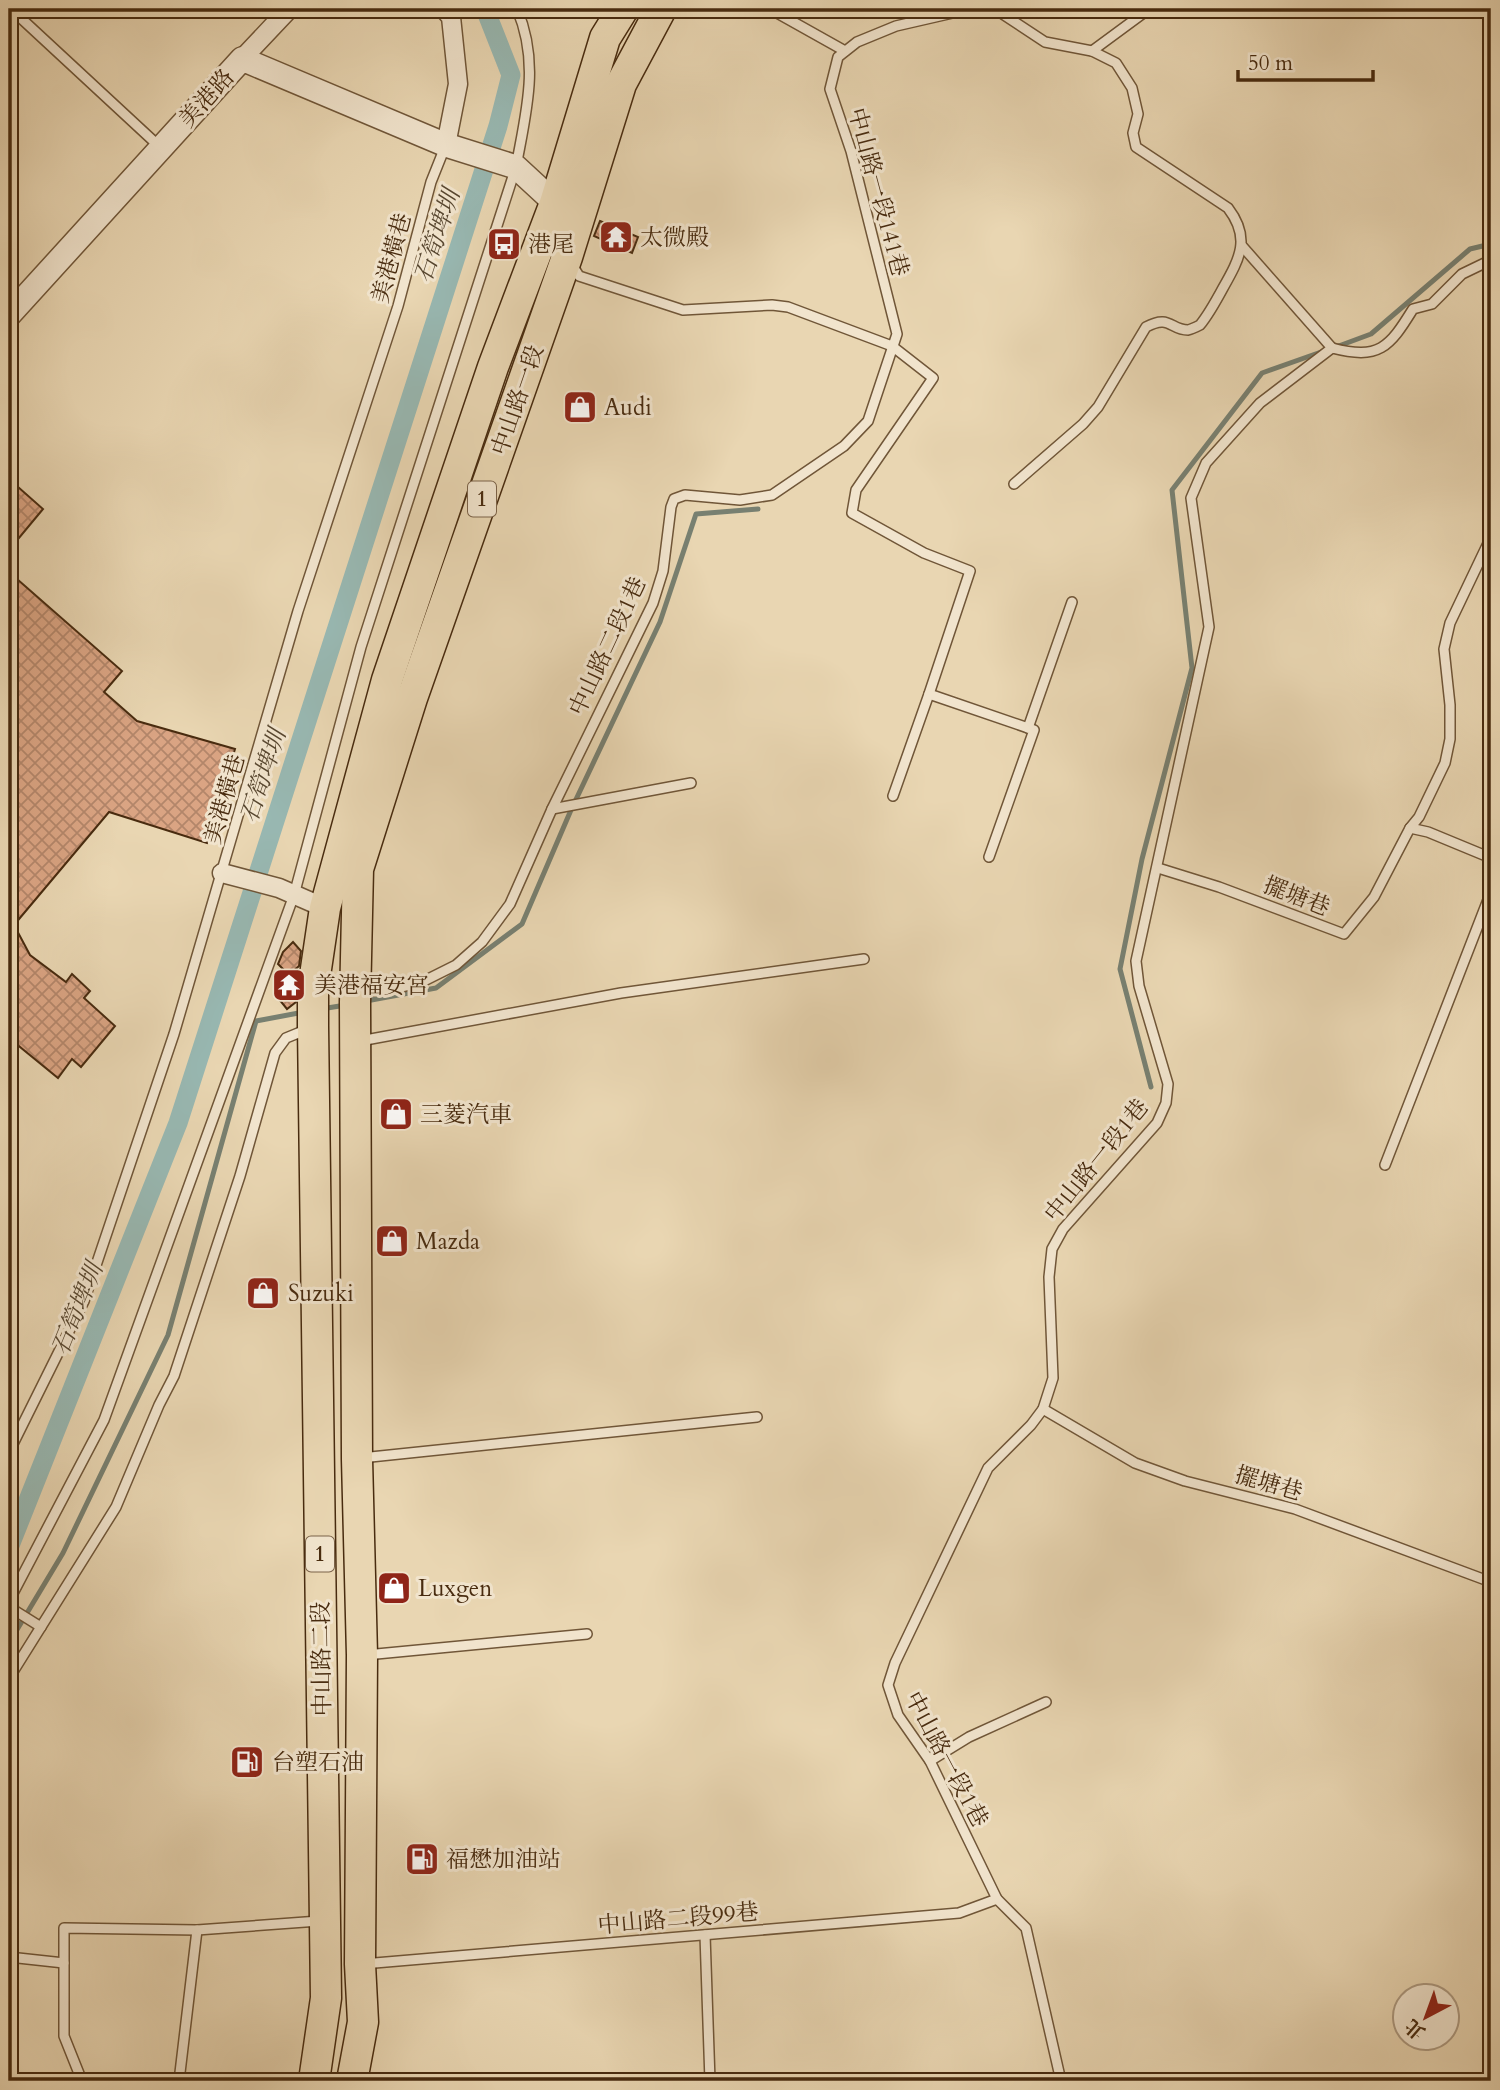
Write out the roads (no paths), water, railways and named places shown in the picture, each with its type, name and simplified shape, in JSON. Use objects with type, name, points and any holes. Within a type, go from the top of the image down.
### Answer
[{"type":"main road","name":"中山路一段","points":[[313,1026],[313,989],[325,908],[387,680],[493,367],[555,203],[605,38],[623,9]]},
{"type":"main road","name":"中山路一段","points":[[355,997],[358,869],[412,698],[567,257],[621,84],[661,9]]},
{"type":"main road","name":"1","points":[[355,997],[355,1042]]},
{"type":"main road","name":"中山路二段","points":[[313,1026],[326,1998],[314,2081]]},
{"type":"main road","name":"中山路二段","points":[[352,2081],[363,2022],[360,1965],[362,1655],[357,1459],[355,1042]]},
{"type":"street","points":[[242,59],[289,9]]},
{"type":"street","points":[[444,9],[451,17],[458,84],[455,148]]},
{"type":"street","name":"美港路","points":[[9,315],[242,59],[455,148],[509,165]]},
{"type":"street","points":[[509,165],[555,203],[567,257]]},
{"type":"street","points":[[222,873],[286,892],[325,908]]},
{"type":"lane","points":[[11,9],[161,148]]},
{"type":"lane","points":[[9,1601],[104,1420],[286,892],[509,165],[531,85],[526,31],[517,9]]},
{"type":"lane","points":[[769,9],[845,51],[857,42],[896,26],[970,9]]},
{"type":"lane","points":[[995,9],[1045,42],[1092,51],[1116,63],[1132,88],[1138,114],[1133,133],[1136,147],[1228,208],[1239,222],[1242,246],[1238,262],[1200,326],[1187,330],[1165,321],[1146,327],[1098,407],[1083,424],[1014,484]]},
{"type":"lane","points":[[1092,51],[1149,9]]},
{"type":"lane","name":"中山路一段141巷","points":[[845,51],[838,57],[830,89],[851,151],[897,334],[892,346]]},
{"type":"lane","name":"美港橫巷","points":[[9,1452],[84,1301],[174,1034],[298,611],[398,306],[431,182],[455,148]]},
{"type":"lane","points":[[1242,246],[1332,348],[1363,353],[1381,350],[1397,334],[1413,309],[1432,304],[1462,275],[1491,260]]},
{"type":"lane","points":[[567,257],[579,276],[683,310],[772,305],[788,307],[892,346],[933,378],[856,491],[852,513],[923,553],[970,571],[893,796]]},
{"type":"lane","name":"中山路二段1巷","points":[[355,997],[422,982],[456,965],[482,942],[510,904],[552,809],[653,603],[663,571],[674,499],[685,495],[740,500],[772,495],[816,467],[844,446],[868,421],[892,346]]},
{"type":"lane","name":"中山路一段1巷","points":[[1060,2081],[1026,1928],[997,1899],[930,1761],[898,1714],[888,1685],[895,1663],[988,1468],[1031,1425],[1043,1409],[1053,1378],[1049,1277],[1052,1249],[1063,1228],[1157,1123],[1166,1104],[1168,1084],[1139,986],[1136,961],[1209,626],[1191,498],[1206,463],[1261,403],[1332,348]]},
{"type":"lane","name":"擺塘巷","points":[[1158,868],[1219,887],[1344,934],[1374,897],[1410,828],[1419,817],[1444,763],[1450,739],[1450,705],[1444,649],[1450,623],[1491,537]]},
{"type":"lane","points":[[1028,728],[1072,602]]},
{"type":"lane","points":[[929,694],[1034,730],[989,857]]},
{"type":"lane","points":[[552,809],[691,783]]},
{"type":"lane","points":[[1410,828],[1427,832],[1491,858]]},
{"type":"lane","points":[[1385,1165],[1491,892]]},
{"type":"lane","points":[[355,1042],[621,993],[864,959]]},
{"type":"lane","points":[[9,1678],[116,1507],[174,1376],[240,1176],[275,1053],[286,1038],[313,1026]]},
{"type":"lane","name":"擺塘巷","points":[[1043,1409],[1135,1463],[1185,1481],[1295,1509],[1491,1582]]},
{"type":"lane","points":[[357,1459],[757,1417]]},
{"type":"lane","points":[[9,1607],[41,1627]]},
{"type":"lane","points":[[362,1655],[587,1634]]},
{"type":"lane","points":[[930,1761],[969,1737],[1046,1702]]},
{"type":"lane","name":"中山路二段99巷","points":[[360,1965],[958,1913],[997,1899]]},
{"type":"lane","points":[[82,2081],[64,2036],[64,1928],[197,1930],[325,1920]]},
{"type":"lane","points":[[179,2081],[197,1930]]},
{"type":"lane","points":[[705,1935],[710,2081]]},
{"type":"lane","points":[[9,1957],[64,1963]]},
{"type":"waterway","name":"石筍埤圳","points":[[9,1548],[178,1123],[498,126],[511,75],[485,9]]},
{"type":"waterway","points":[[1336,347],[1371,334],[1470,249],[1491,244]]},
{"type":"waterway","points":[[1151,1087],[1120,969],[1142,859],[1192,668],[1172,490],[1262,373],[1324,351]]},
{"type":"waterway","points":[[366,1001],[436,988],[522,924],[571,810],[660,622],[696,514],[758,509]]},
{"type":"waterway","points":[[321,1009],[346,1005]]},
{"type":"waterway","points":[[9,1643],[63,1553],[168,1335],[256,1021],[304,1012]]},
{"type":"place","name":"太微殿","points":[[616,237]]},
{"type":"place","name":"港尾","points":[[504,244]]},
{"type":"place","name":"Audi","points":[[580,407]]},
{"type":"place","name":"美港福安宮","points":[[289,985]]},
{"type":"place","name":"三菱汽車","points":[[396,1114]]},
{"type":"place","name":"Mazda","points":[[392,1241]]},
{"type":"place","name":"Suzuki","points":[[263,1293]]},
{"type":"place","name":"Luxgen","points":[[394,1588]]},
{"type":"place","name":"台塑石油","points":[[247,1762]]},
{"type":"place","name":"福懋加油站","points":[[422,1859]]}]
